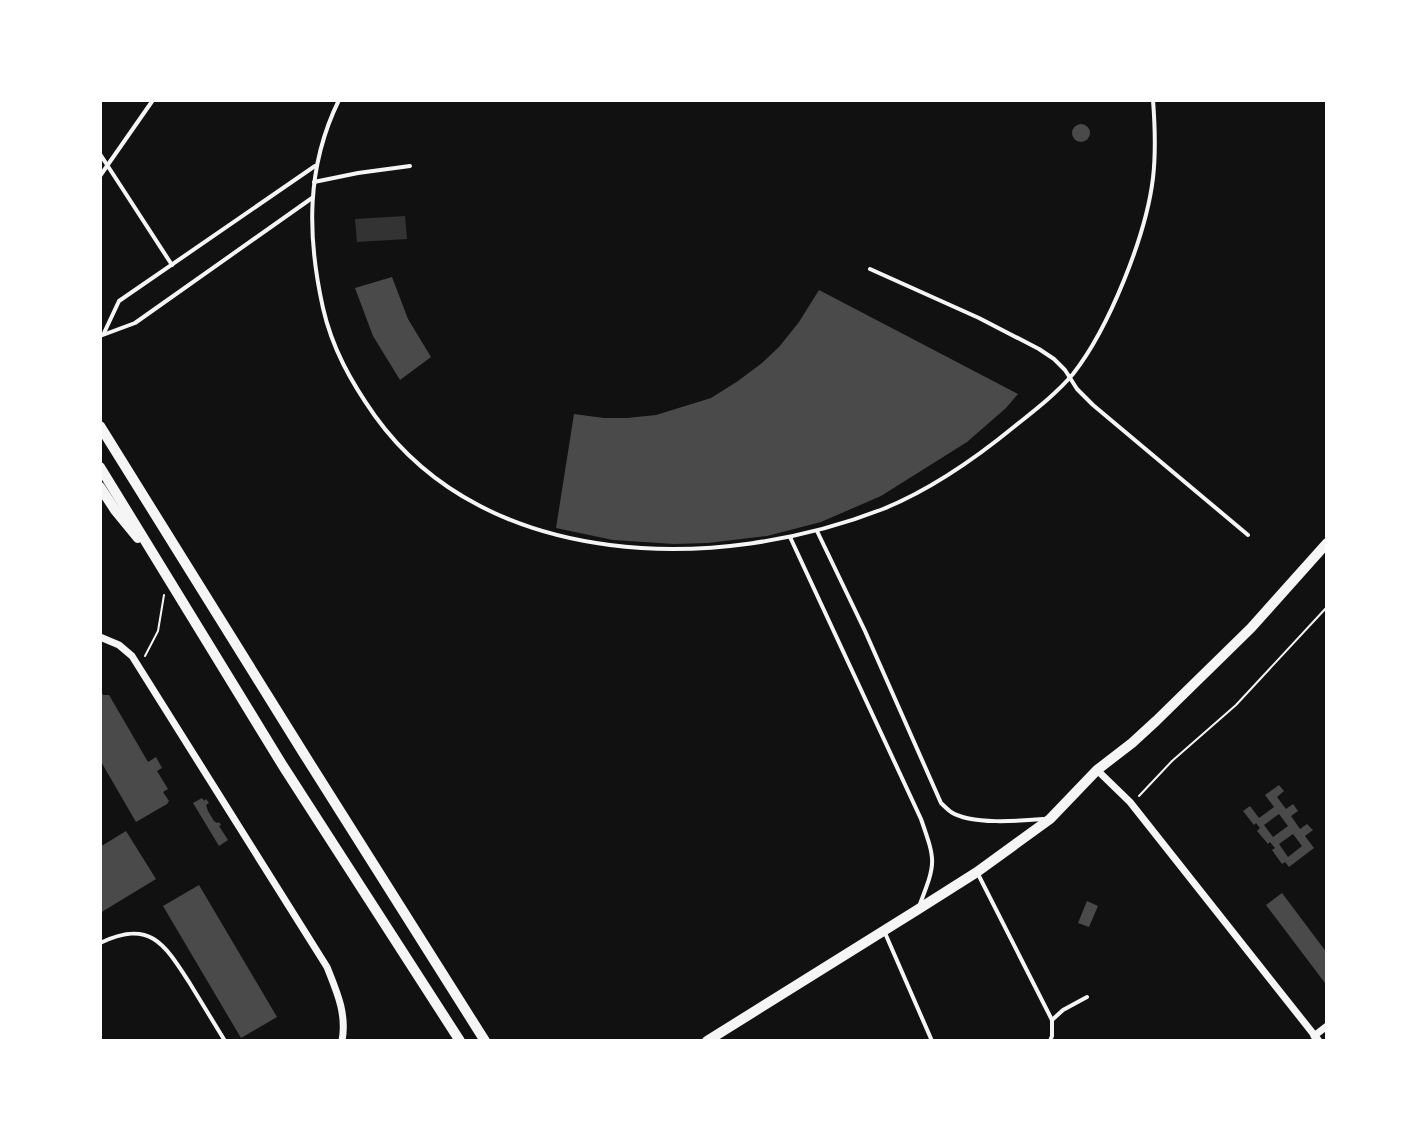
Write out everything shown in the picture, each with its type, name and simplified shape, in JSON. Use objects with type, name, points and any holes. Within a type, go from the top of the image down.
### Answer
[{"type":"main road","points":[[100,426],[485,1041]]},
{"type":"main road","points":[[100,467],[283,766],[460,1041]]},
{"type":"main road","points":[[100,487],[160,564]]},
{"type":"main road","points":[[707,1041],[977,872],[1050,819],[1097,770],[1140,736],[1251,628],[1327,543]]},
{"type":"street","points":[[100,637],[119,645],[132,656],[327,967],[344,1017],[342,1041]]},
{"type":"street","points":[[1097,770],[1130,802],[1316,1038],[1327,1026]]},
{"type":"lane","points":[[100,176],[153,100]]},
{"type":"lane","points":[[339,100],[329,121],[313,182],[317,280],[327,323],[341,362],[387,433],[449,489],[510,520],[600,543],[680,549],[740,545],[790,537],[883,509],[934,483],[988,448],[1045,401],[1083,359],[1126,274],[1149,204],[1155,142],[1153,100]]},
{"type":"lane","points":[[100,154],[172,265]]},
{"type":"lane","points":[[102,335],[119,301],[317,164]]},
{"type":"lane","points":[[313,182],[410,166]]},
{"type":"lane","points":[[102,335],[135,323],[312,198]]},
{"type":"lane","points":[[870,269],[979,318],[1054,359],[1085,397],[1248,535]]},
{"type":"lane","points":[[817,531],[941,803],[953,813],[969,818],[1010,822],[1050,819]]},
{"type":"lane","points":[[790,537],[921,819],[932,853],[933,869],[917,910]]},
{"type":"lane","points":[[977,872],[1052,1020],[1050,1041]]},
{"type":"lane","points":[[884,931],[932,1041]]},
{"type":"lane","points":[[100,943],[126,933],[155,939],[170,952],[225,1041]]},
{"type":"lane","points":[[1052,1020],[1087,997]]},
{"type":"path","points":[[138,665],[148,653],[158,631],[162,596],[174,587]]},
{"type":"path","points":[[1130,802],[1236,705],[1327,607]]},
{"type":"shaded area","points":[[405,216],[407,239],[357,242],[355,219]]},
{"type":"building","points":[[1081,124],[1090,133],[1081,142],[1072,133]]},
{"type":"building","points":[[392,277],[408,319],[431,357],[400,380],[373,336],[355,288]]},
{"type":"building","points":[[819,290],[1018,394],[967,442],[881,496],[821,522],[767,536],[674,544],[613,540],[556,528],[574,414],[604,418],[656,415],[711,398],[762,363],[779,347]]},
{"type":"building","points":[[100,690],[103,695],[109,695],[148,762],[156,757],[162,768],[157,771],[168,789],[163,792],[169,801],[167,804],[136,822],[100,760]]},
{"type":"building","points":[[1279,785],[1284,791],[1277,797],[1286,809],[1293,804],[1298,811],[1291,816],[1300,829],[1307,824],[1313,830],[1305,836],[1314,848],[1289,867],[1285,862],[1282,864],[1272,850],[1275,848],[1270,842],[1268,844],[1257,831],[1260,828],[1243,811],[1250,806],[1259,818],[1274,807],[1265,795]],"holes":[[[1279,814],[1288,826],[1273,837],[1264,825]],[[1293,834],[1302,846],[1288,857],[1279,844]]]},
{"type":"building","points":[[202,798],[209,803],[206,805],[208,811],[214,821],[219,822],[228,840],[219,846],[193,803]]},
{"type":"building","points":[[126,831],[156,879],[100,913],[100,847]]},
{"type":"building","points":[[199,885],[277,1017],[241,1038],[163,906]]},
{"type":"building","points":[[1282,893],[1327,953],[1325,983],[1266,905]]},
{"type":"building","points":[[1087,901],[1098,906],[1089,927],[1078,923]]}]
